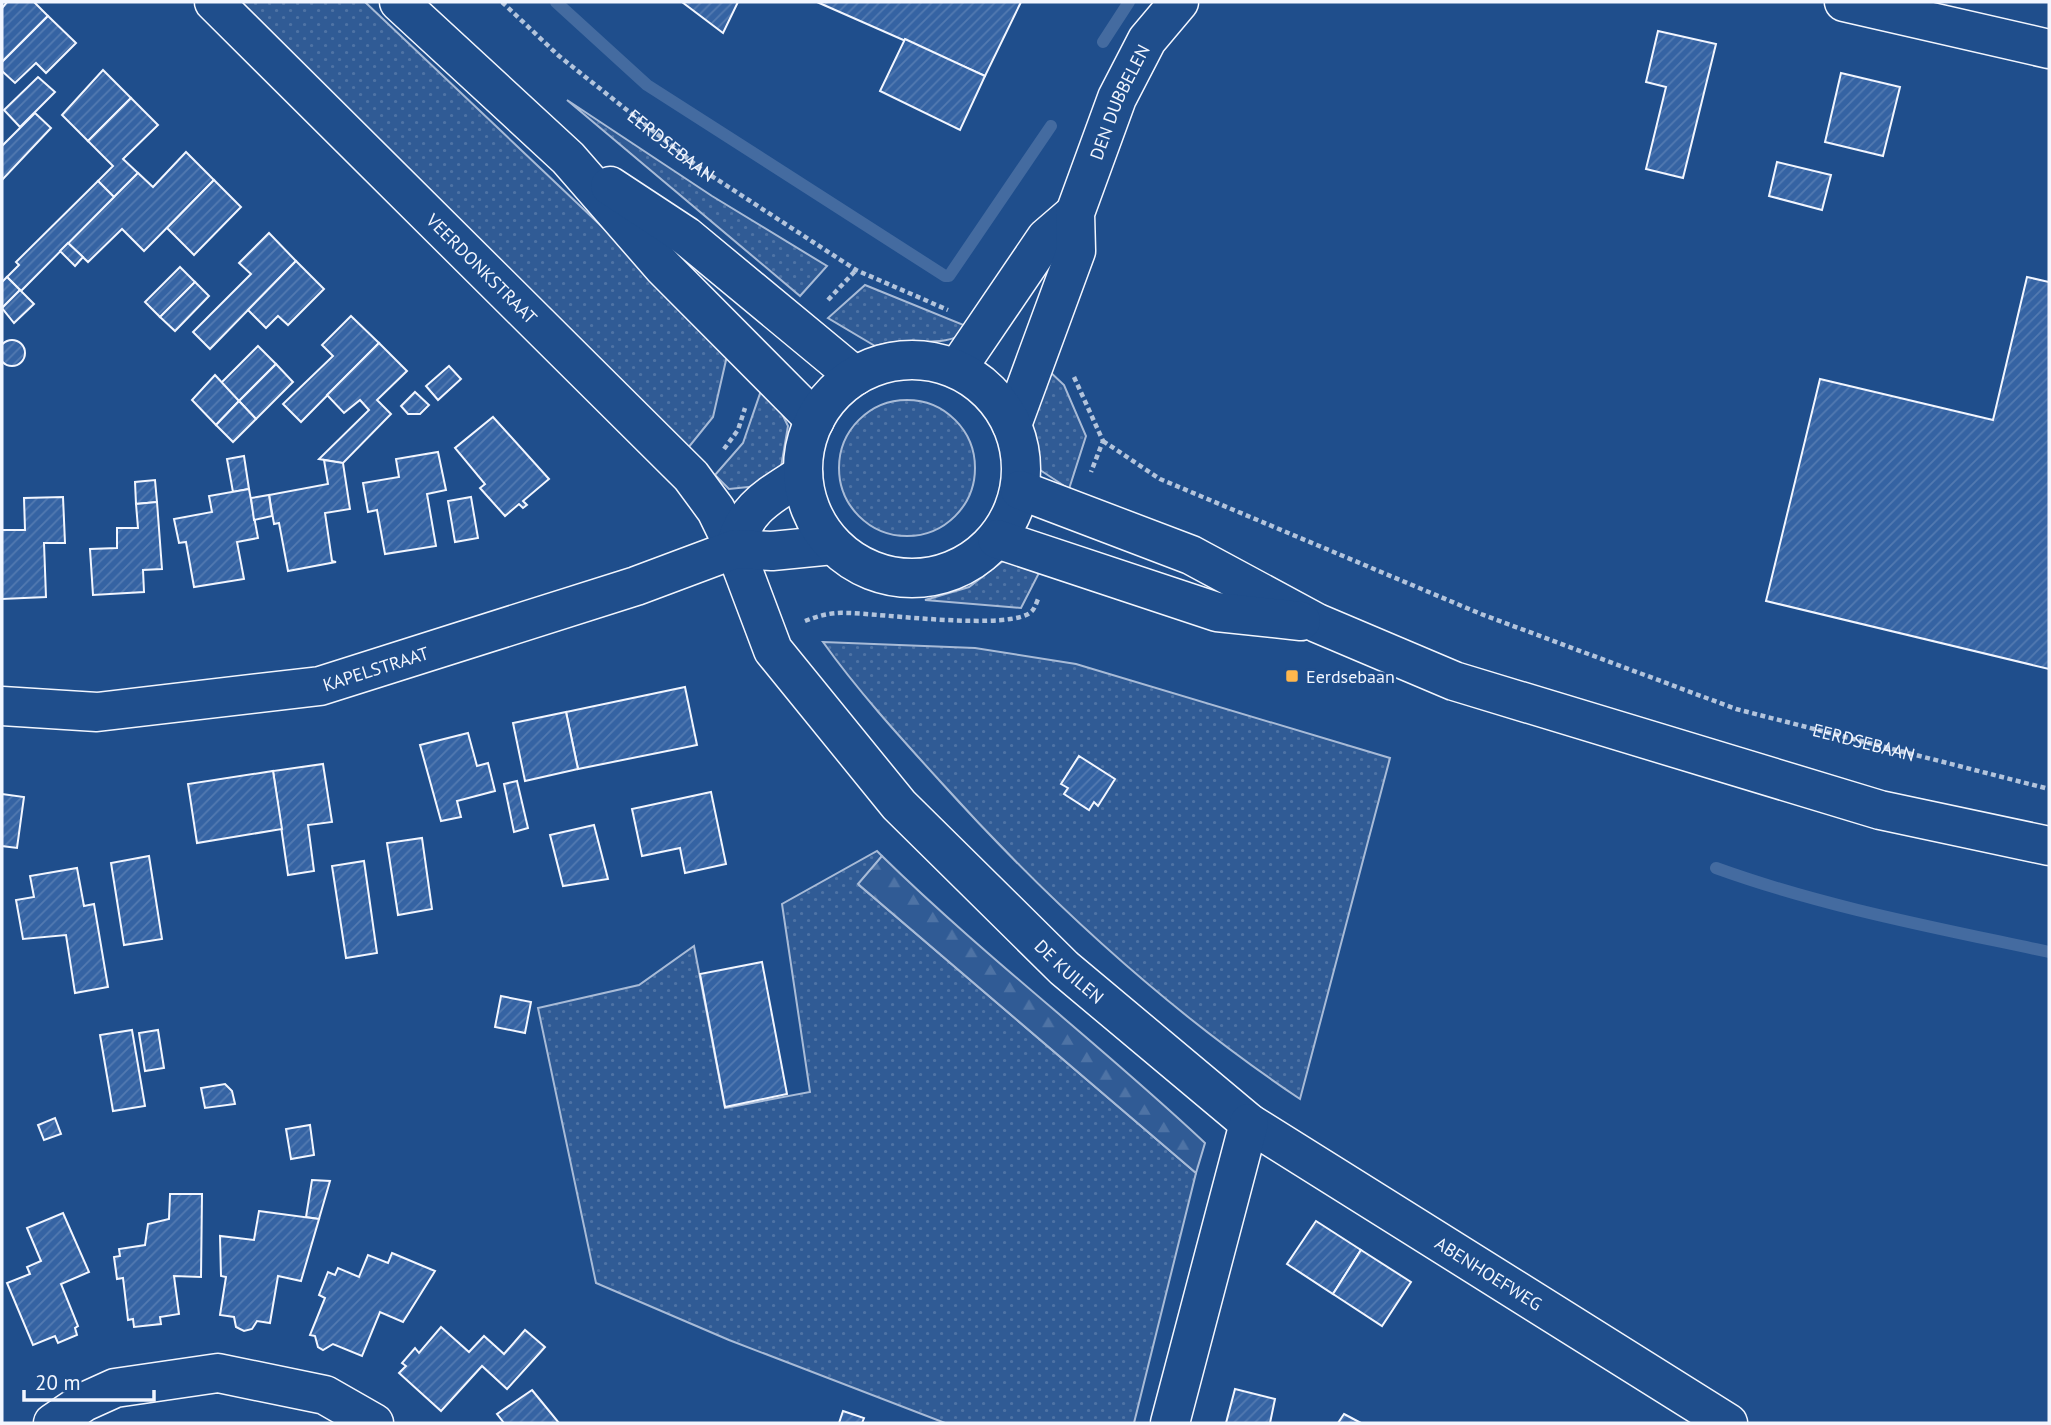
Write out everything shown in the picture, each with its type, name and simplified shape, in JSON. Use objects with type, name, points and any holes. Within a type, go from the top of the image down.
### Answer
[{"type":"street","name":"VEERDONKSTRAAT","points":[[214,2],[691,476],[716,510],[735,549]]},
{"type":"street","points":[[399,2],[568,158],[663,267],[815,420]]},
{"type":"street","name":"DEN DUBBELEN","points":[[1013,425],[1076,251],[1075,213],[1127,74],[1147,40],[1179,2]]},
{"type":"street","points":[[1844,2],[2049,49]]},
{"type":"street","points":[[568,158],[686,236],[855,376]]},
{"type":"street","name":"DEN DUBBELEN","points":[[957,369],[1046,238],[1075,213]]},
{"type":"street","points":[[923,361],[957,369],[990,392],[1013,425],[1021,457],[1020,490],[1012,516],[997,539],[969,564],[934,576],[897,578],[862,566],[833,545],[811,512],[803,474],[805,446],[815,420],[829,398],[855,376],[888,363],[923,361]]},
{"type":"street","points":[[735,549],[740,528],[756,506],[803,474]]},
{"type":"street","points":[[1020,490],[1191,555],[1317,622],[1454,681],[1880,810],[2049,846]]},
{"type":"street","points":[[997,539],[1217,612],[1317,622]]},
{"type":"street","name":"KAPELSTRAAT","points":[[2,706],[97,712],[320,686],[636,586],[735,549],[772,551],[833,545]]},
{"type":"street","name":"DE KUILEN","points":[[735,549],[773,650],[899,805],[1064,968],[1249,1123]]},
{"type":"street","points":[[1170,1423],[1249,1123]]},
{"type":"street","name":"ABENHOEFWEG","points":[[1249,1123],[1728,1423]]},
{"type":"street","points":[[53,1423],[84,1402],[115,1388],[218,1373],[326,1395],[374,1423]]},
{"type":"path","name":"EERDSEBAAN","points":[[502,2],[559,56],[701,169],[856,270],[957,313]]},
{"type":"path","name":"EERDSEBAAN","points":[[1102,441],[1173,485],[1481,614],[1736,709],[2049,789]]},
{"type":"green space","points":[[227,2],[365,2],[729,347],[713,417],[688,448]]},
{"type":"green space","points":[[567,100],[712,196],[827,266],[800,296]]},
{"type":"green space","points":[[865,285],[971,328],[950,339],[875,346],[828,318]]},
{"type":"green space","points":[[1047,369],[1064,385],[1086,436],[1069,489],[1040,470],[1032,427]]},
{"type":"green space","points":[[765,379],[788,426],[780,473],[758,486],[729,489],[715,475],[743,443]]},
{"type":"green space","points":[[907,400],[933,405],[955,420],[970,442],[975,468],[970,494],[955,516],[933,531],[907,536],[881,531],[859,516],[844,494],[839,468],[844,442],[859,420],[881,405]]},
{"type":"green space","points":[[1003,561],[1041,569],[1021,608],[925,600],[969,587]]},
{"type":"green space","points":[[823,642],[975,648],[1076,664],[1390,758],[1300,1099],[1203,1028],[1065,910],[924,763],[865,696]]},
{"type":"green space","points":[[877,851],[882,856],[859,885],[1196,1173],[1134,1423],[945,1423],[729,1340],[596,1283],[538,1008],[639,985],[694,946],[725,1108],[810,1092],[782,904]]},
{"type":"green space","points":[[882,856],[961,930],[1205,1143],[1196,1173],[858,884]]},
{"type":"building","points":[[7,2],[34,2],[48,16],[2,62],[2,8]]},
{"type":"building","points":[[682,2],[738,2],[723,33]]},
{"type":"building","points":[[817,2],[1021,2],[985,76]]},
{"type":"building","points":[[48,16],[76,43],[46,73],[36,63],[15,83],[2,71],[2,62]]},
{"type":"building","points":[[1658,31],[1716,44],[1683,178],[1646,169],[1666,87],[1646,82]]},
{"type":"building","points":[[905,39],[985,76],[960,130],[880,91]]},
{"type":"building","points":[[103,70],[131,98],[88,141],[62,115]]},
{"type":"building","points":[[1841,73],[1900,87],[1883,156],[1825,142]]},
{"type":"building","points":[[38,77],[55,92],[20,127],[4,110]]},
{"type":"building","points":[[131,98],[158,125],[123,159],[138,173],[114,197],[98,181],[113,166],[88,141]]},
{"type":"building","points":[[35,113],[51,128],[2,180],[2,146]]},
{"type":"building","points":[[186,152],[214,180],[144,251],[122,229],[88,262],[68,243],[138,173],[153,187]]},
{"type":"building","points":[[1777,162],[1831,175],[1822,210],[1769,196]]},
{"type":"building","points":[[214,180],[241,207],[194,255],[167,228]]},
{"type":"building","points":[[98,181],[114,197],[21,291],[7,277],[19,265],[16,262]]},
{"type":"building","points":[[269,233],[296,261],[210,349],[193,332],[251,274],[239,263]]},
{"type":"building","points":[[68,243],[83,257],[75,266],[60,251]]},
{"type":"building","points":[[296,261],[324,289],[288,325],[278,316],[266,328],[248,310]]},
{"type":"building","points":[[180,267],[195,282],[160,317],[145,302]]},
{"type":"building","points":[[7,277],[20,290],[2,308],[2,282]]},
{"type":"building","points":[[2027,277],[2049,282],[2049,669],[1766,601],[1820,379],[1993,420]]},
{"type":"building","points":[[195,282],[209,296],[175,331],[160,317]]},
{"type":"building","points":[[20,290],[34,304],[14,323],[2,308]]},
{"type":"building","points":[[351,316],[379,343],[301,422],[283,404],[333,356],[322,345]]},
{"type":"building","points":[[12,340],[21,344],[25,353],[21,362],[12,366],[3,362],[-1,353],[3,344]]},
{"type":"building","points":[[379,343],[407,371],[377,400],[391,414],[343,463],[319,459],[369,410],[360,400],[344,413],[327,395]]},
{"type":"building","points":[[258,346],[276,364],[239,401],[221,383]]},
{"type":"building","points":[[276,364],[293,382],[256,419],[239,401]]},
{"type":"building","points":[[449,366],[461,379],[438,400],[426,386]]},
{"type":"building","points":[[215,375],[239,401],[216,425],[192,400]]},
{"type":"building","points":[[415,392],[429,405],[420,414],[408,414],[401,406]]},
{"type":"building","points":[[239,401],[256,419],[233,442],[216,425]]},
{"type":"building","points":[[493,417],[549,479],[523,501],[527,505],[523,508],[519,504],[505,516],[480,488],[485,484],[455,448]]},
{"type":"building","points":[[438,452],[446,490],[427,494],[436,546],[385,554],[377,510],[368,512],[363,483],[399,477],[396,459]]},
{"type":"building","points":[[244,456],[249,489],[233,492],[227,459]]},
{"type":"building","points":[[324,460],[343,463],[350,509],[325,513],[332,561],[336,562],[288,571],[279,523],[274,524],[269,495],[328,484]]},
{"type":"building","points":[[155,480],[157,502],[136,504],[135,482]]},
{"type":"building","points":[[249,489],[258,538],[237,542],[244,579],[194,587],[186,542],[179,543],[174,519],[212,512],[209,496]]},
{"type":"building","points":[[269,495],[272,516],[254,520],[251,498]]},
{"type":"building","points":[[63,497],[65,543],[44,543],[46,597],[2,599],[2,530],[25,530],[24,498]]},
{"type":"building","points":[[471,497],[478,538],[455,542],[448,501]]},
{"type":"building","points":[[157,502],[162,569],[143,570],[144,592],[93,595],[90,549],[117,548],[117,528],[138,528],[136,504]]},
{"type":"building","points":[[685,687],[697,745],[578,769],[566,712]]},
{"type":"building","points":[[566,712],[578,769],[525,781],[513,723]]},
{"type":"building","points":[[468,733],[477,766],[488,763],[495,791],[457,801],[461,817],[441,821],[420,745]]},
{"type":"building","points":[[1079,756],[1115,779],[1098,806],[1094,802],[1089,810],[1064,794],[1068,788],[1061,784]]},
{"type":"building","points":[[323,764],[332,822],[308,825],[314,871],[288,875],[273,771]]},
{"type":"building","points":[[273,771],[282,829],[197,843],[188,784]]},
{"type":"building","points":[[517,781],[528,828],[514,832],[504,784]]},
{"type":"building","points":[[711,792],[726,864],[685,873],[680,848],[642,856],[632,809]]},
{"type":"building","points":[[2,794],[24,797],[17,848],[2,846]]},
{"type":"building","points":[[594,825],[608,879],[563,886],[550,835]]},
{"type":"building","points":[[422,838],[432,909],[398,915],[387,843]]},
{"type":"building","points":[[149,856],[162,939],[124,945],[111,863]]},
{"type":"building","points":[[364,861],[377,953],[346,958],[332,866]]},
{"type":"building","points":[[77,868],[84,906],[94,904],[108,987],[75,993],[66,935],[23,939],[16,900],[34,897],[30,876]]},
{"type":"building","points":[[762,962],[787,1094],[725,1107],[700,974]]},
{"type":"building","points":[[501,996],[531,1002],[525,1033],[495,1027]]},
{"type":"building","points":[[132,1030],[145,1106],[113,1111],[100,1035]]},
{"type":"building","points":[[158,1030],[164,1068],[145,1071],[139,1033]]},
{"type":"building","points":[[225,1084],[232,1091],[235,1104],[205,1108],[201,1088]]},
{"type":"building","points":[[55,1118],[61,1134],[44,1140],[38,1125]]},
{"type":"building","points":[[310,1125],[314,1155],[291,1159],[286,1129]]},
{"type":"building","points":[[312,1180],[330,1181],[319,1219],[306,1217]]},
{"type":"building","points":[[170,1194],[202,1194],[201,1277],[174,1276],[179,1314],[160,1317],[161,1324],[134,1327],[133,1319],[128,1320],[123,1278],[117,1279],[114,1257],[120,1256],[119,1249],[145,1245],[148,1224],[169,1219]]},
{"type":"building","points":[[259,1211],[319,1219],[301,1281],[278,1276],[270,1323],[257,1321],[252,1329],[244,1331],[236,1327],[234,1317],[220,1315],[226,1277],[221,1276],[220,1236],[254,1240]]},
{"type":"building","points":[[63,1213],[89,1272],[61,1284],[78,1326],[75,1328],[77,1335],[58,1343],[55,1336],[33,1345],[7,1283],[30,1274],[27,1267],[41,1261],[27,1228]]},
{"type":"building","points":[[1316,1221],[1361,1250],[1333,1294],[1287,1264]]},
{"type":"building","points":[[1361,1250],[1411,1282],[1382,1326],[1333,1294]]},
{"type":"building","points":[[392,1253],[435,1271],[403,1322],[380,1312],[362,1356],[333,1344],[323,1350],[318,1347],[315,1336],[310,1335],[325,1298],[319,1295],[328,1272],[335,1275],[338,1268],[359,1277],[368,1255],[388,1263]]},
{"type":"building","points":[[441,1327],[469,1352],[484,1336],[504,1354],[525,1330],[545,1347],[507,1389],[482,1366],[441,1411],[399,1373],[406,1366],[402,1363],[415,1348],[419,1353]]},
{"type":"building","points":[[1235,1389],[1275,1399],[1270,1423],[1226,1423]]},
{"type":"building","points":[[532,1390],[559,1423],[504,1423],[497,1414]]},
{"type":"building","points":[[843,1411],[864,1418],[862,1423],[839,1423]]},
{"type":"building","points":[[1344,1414],[1361,1423],[1338,1423]]},
{"type":"waterway","points":[[556,2],[647,85],[945,276],[949,276],[1051,126]]},
{"type":"waterway","points":[[1103,42],[1129,2]]},
{"type":"waterway","points":[[1716,868],[1839,905],[2049,952]]},
{"type":"place","name":"Eerdsebaan","points":[[1292,676]]}]
